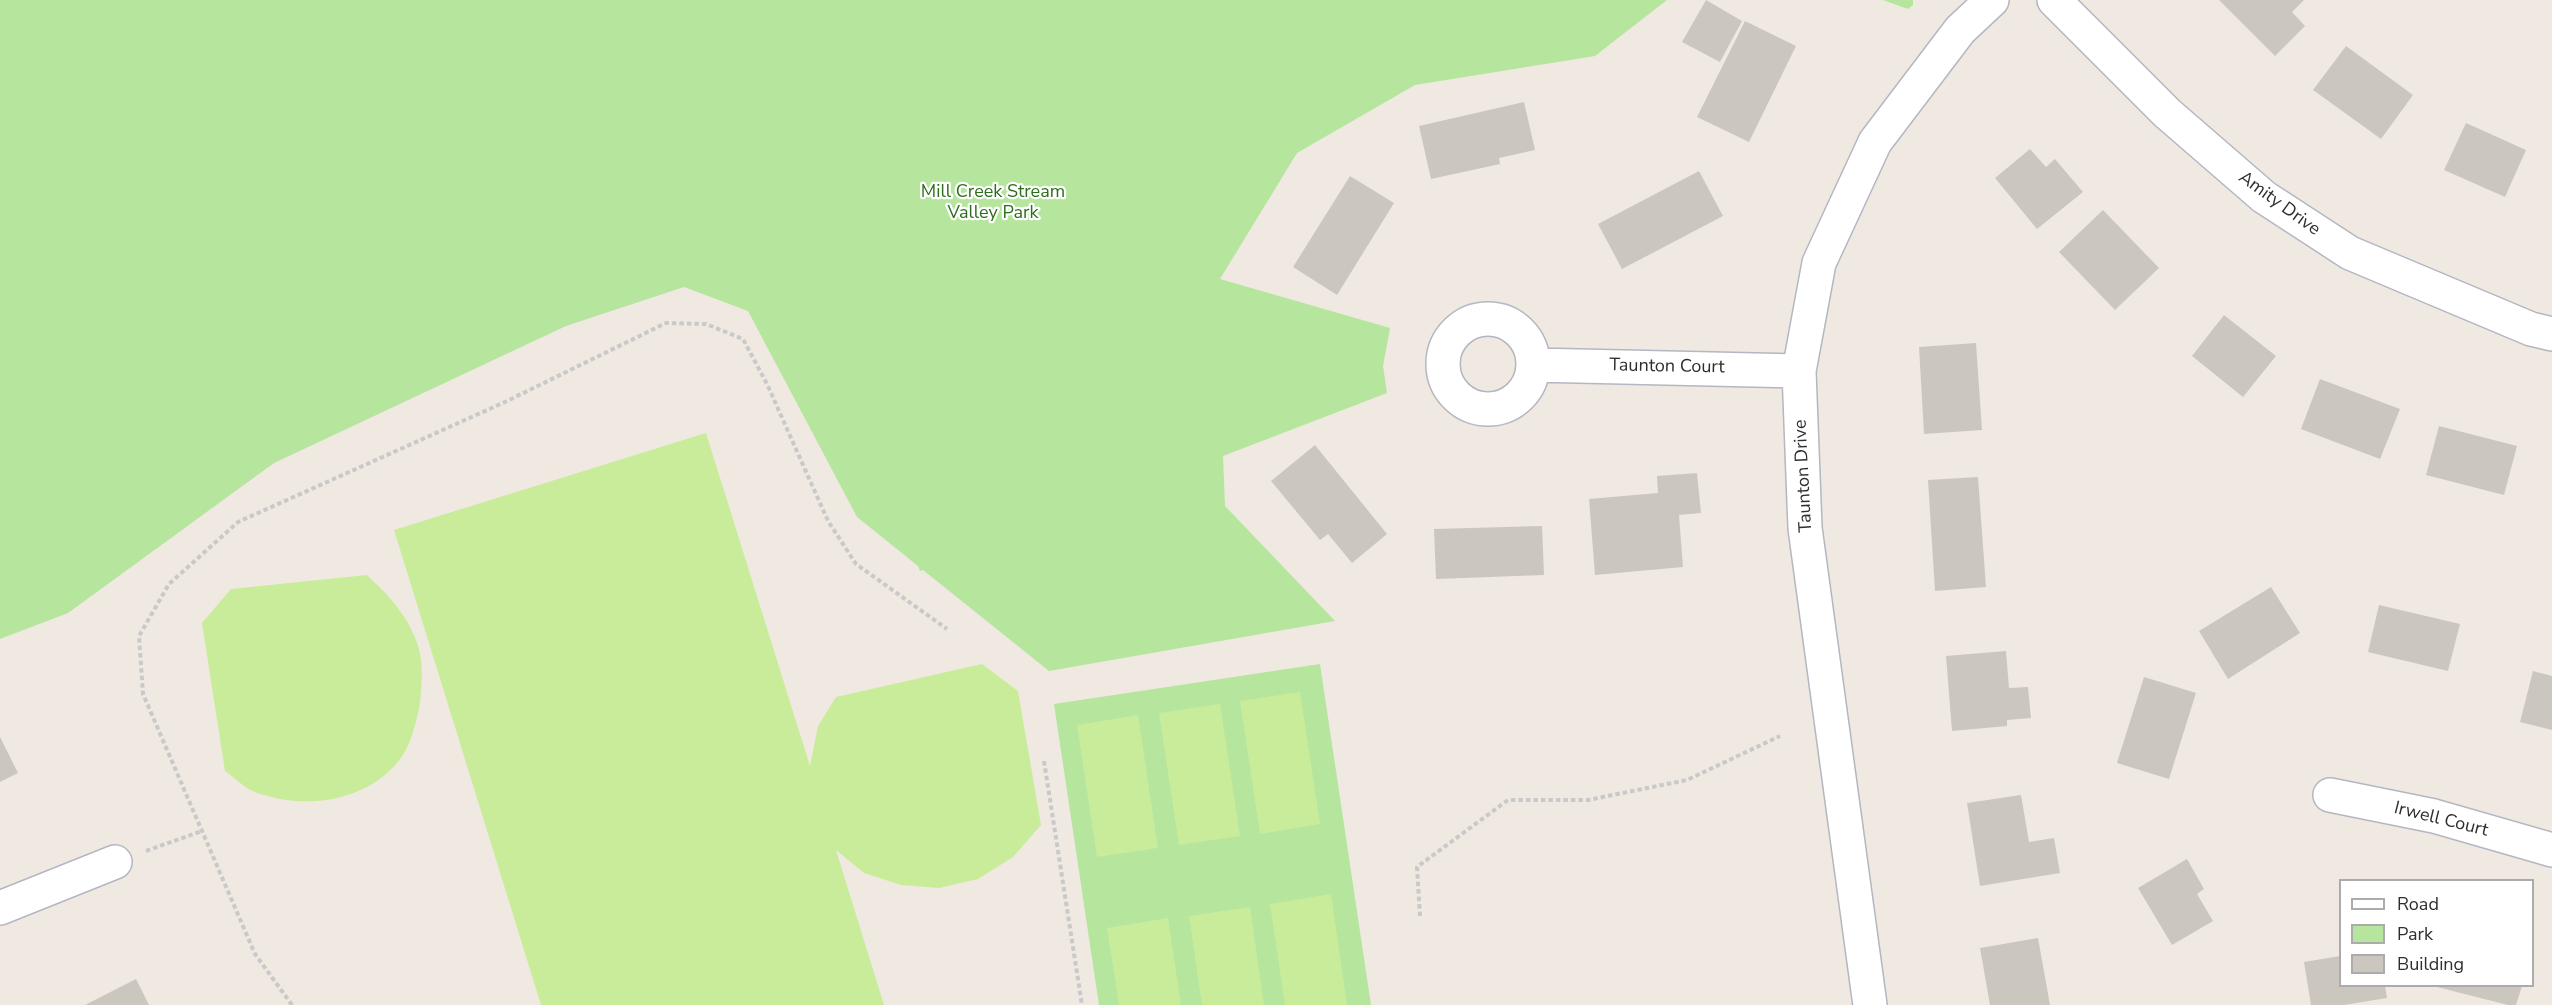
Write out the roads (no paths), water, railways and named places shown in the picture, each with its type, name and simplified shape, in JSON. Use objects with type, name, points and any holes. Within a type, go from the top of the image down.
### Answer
[{"type":"street","name":"Taunton Drive","points":[[1870,1005],[1805,528],[1799,371],[1819,263],[1875,142],[1960,30],[1992,0]]},
{"type":"street","name":"Amity Drive","points":[[2054,0],[2167,113],[2264,197],[2350,253],[2531,328],[2552,334]]},
{"type":"street","name":"Taunton Court","points":[[1534,365],[1799,371]]},
{"type":"street","name":"Irwell Court","points":[[2330,795],[2434,816],[2552,850]]},
{"type":"street","points":[[0,908],[115,862]]},
{"type":"park label","name":"Mill Creek Stream Valley Park","points":[[993,203]]}]
